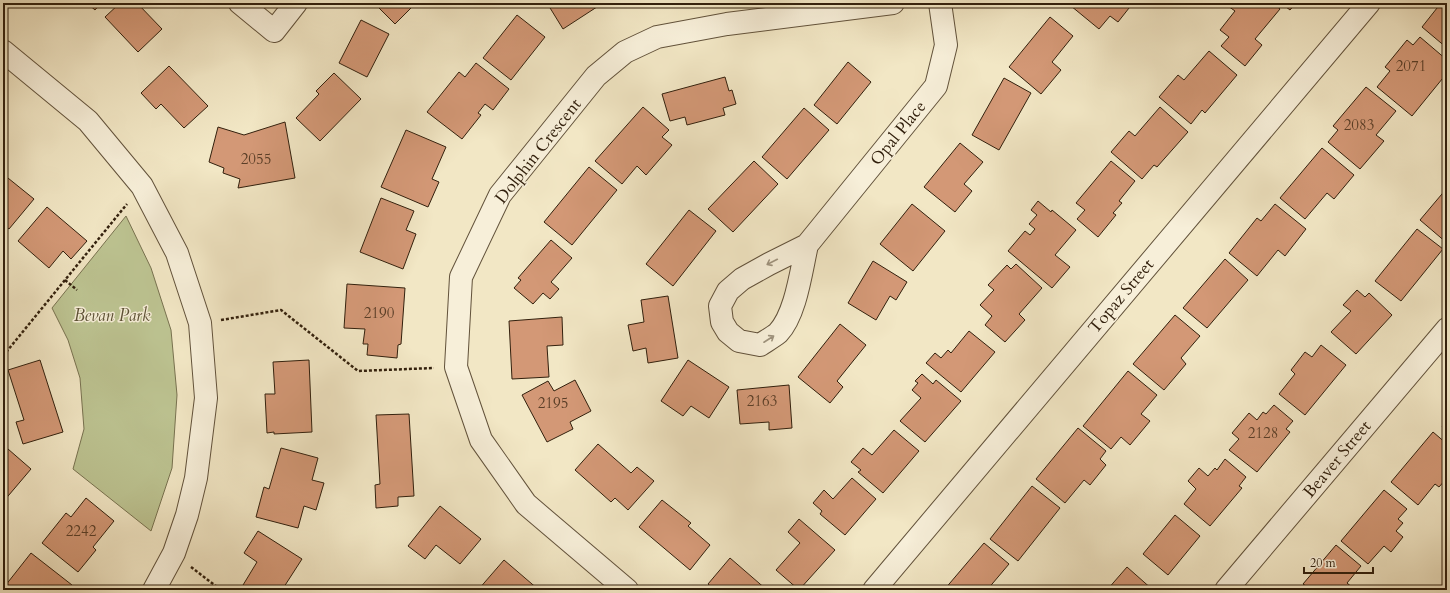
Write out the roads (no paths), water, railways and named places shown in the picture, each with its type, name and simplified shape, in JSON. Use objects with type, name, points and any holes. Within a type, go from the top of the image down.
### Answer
[{"type":"street","points":[[240,3],[274,30],[296,3]]},
{"type":"street","name":"Dolphin Crescent","points":[[627,590],[526,504],[481,440],[456,367],[461,277],[500,195],[596,76],[625,52],[657,38],[727,24],[893,3]]},
{"type":"street","name":"Opal Place","points":[[807,245],[936,86],[946,45],[940,3]]},
{"type":"street","name":"Topaz Street","points":[[874,590],[1369,3]]},
{"type":"street","points":[[3,51],[88,121],[142,186],[177,253],[200,323],[206,398],[196,478],[187,515],[174,553],[154,590]]},
{"type":"street","points":[[807,245],[797,289],[788,319],[778,333],[760,345],[739,342],[728,332],[722,322],[720,306],[728,291],[742,279],[768,264],[807,245]]},
{"type":"street","name":"Beaver Street","points":[[1226,590],[1447,329]]},
{"type":"park label","name":"Bevan Park","points":[[112,315]]}]
